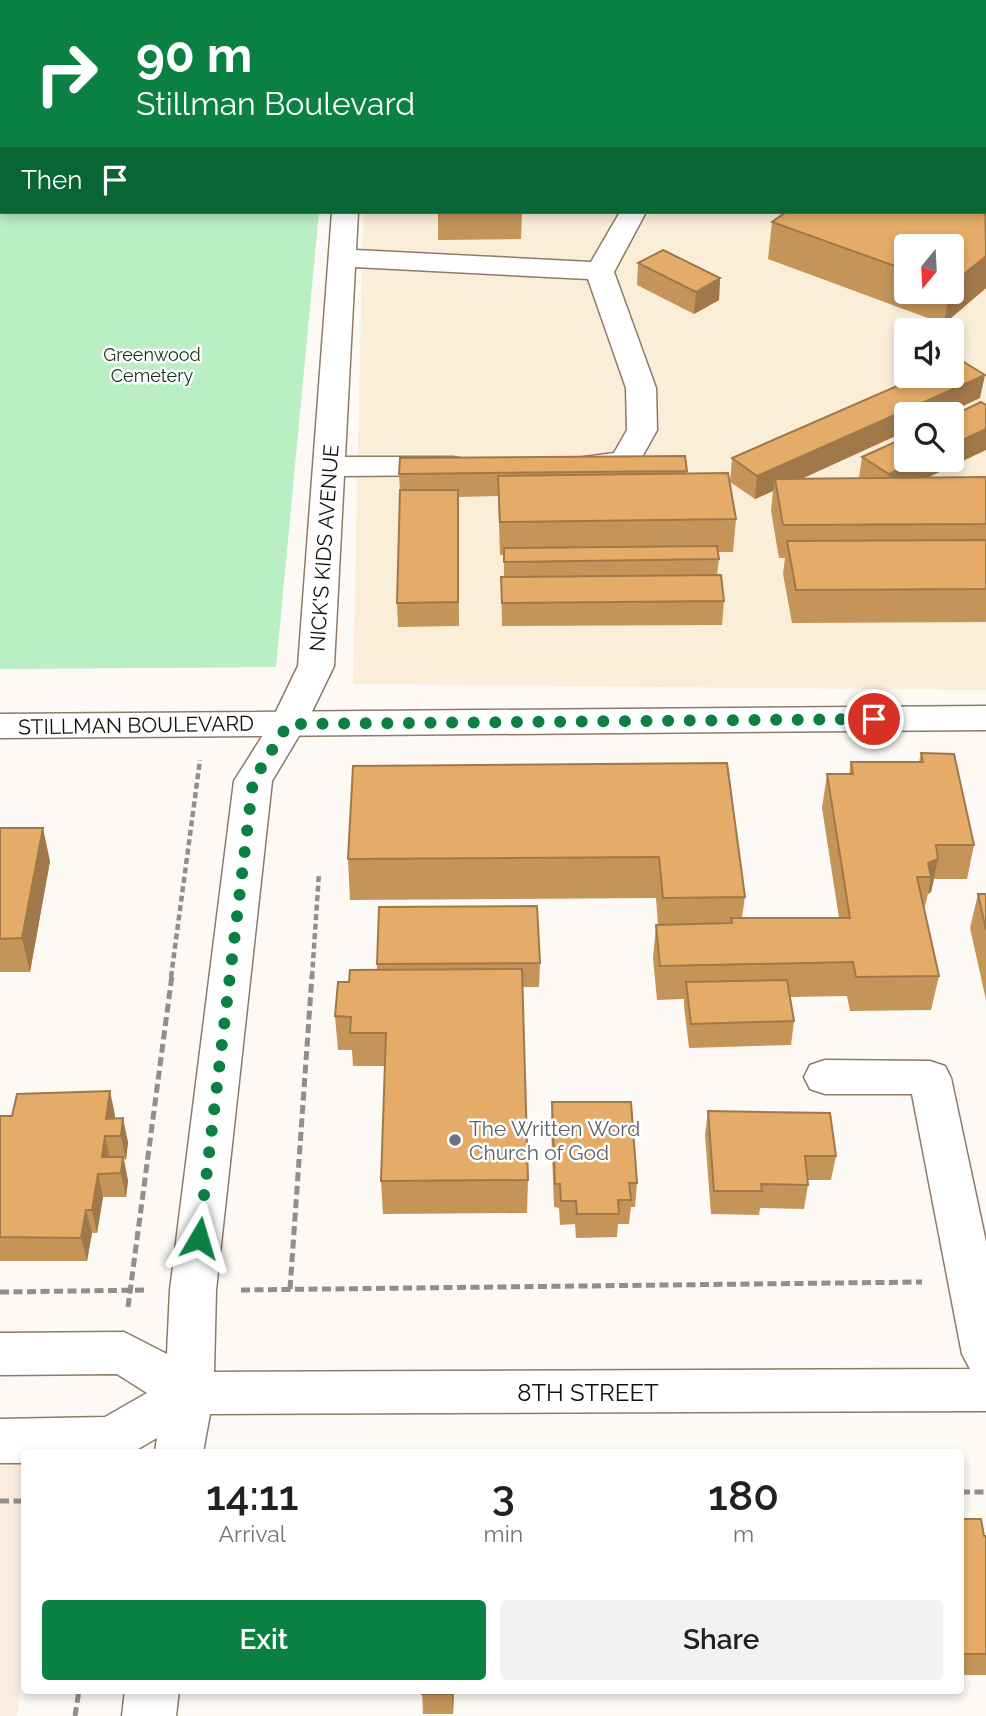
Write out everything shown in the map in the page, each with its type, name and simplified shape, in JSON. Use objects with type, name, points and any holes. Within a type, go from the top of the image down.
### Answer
[{"type":"street","name":"NICK'S KIDS AVENUE","points":[[180,1449],[189,1392],[193,1290],[253,781],[288,724],[316,666],[345,214]]},
{"type":"street","points":[[546,466],[625,461],[642,430],[641,388],[600,272],[609,253],[620,244],[632,214]]},
{"type":"street","points":[[343,258],[574,268],[600,272]]},
{"type":"street","points":[[330,467],[478,466]]},
{"type":"street","name":"STILLMAN BOULEVARD","points":[[0,726],[986,718]]},
{"type":"street","points":[[825,1077],[930,1078],[986,1354]]},
{"type":"street","points":[[0,1354],[124,1353],[189,1392],[112,1439],[0,1441]]},
{"type":"street","name":"8TH STREET","points":[[189,1392],[986,1390]]},
{"type":"street","points":[[149,1716],[152,1694]]},
{"type":"path","points":[[128,1311],[204,724]]},
{"type":"path","points":[[290,1289],[319,873]]},
{"type":"path","points":[[237,1290],[971,1282]]},
{"type":"path","points":[[0,1292],[150,1290]]},
{"type":"path","points":[[964,1492],[986,1492]]},
{"type":"path","points":[[0,1501],[21,1501]]},
{"type":"path","points":[[75,1716],[78,1694]]},
{"type":"shaded area","points":[[363,214],[986,214],[986,690],[353,684]]},
{"type":"shaded area","points":[[21,1455],[21,1686],[17,1716],[0,1716],[0,1456]]},
{"type":"green space","name":"Greenwood Cemetery","points":[[0,214],[319,214],[276,667],[0,669]]},
{"type":"building","points":[[783,214],[985,214],[986,256],[964,274],[964,234],[894,234],[894,266],[772,222]]},
{"type":"building","points":[[663,250],[720,278],[696,292],[638,263]]},
{"type":"building","points":[[964,362],[985,375],[964,384]]},
{"type":"building","points":[[894,387],[956,388],[924,402],[894,402],[894,415],[757,476],[732,458]]},
{"type":"building","points":[[981,402],[986,405],[986,429],[964,439],[964,410]]},
{"type":"building","points":[[894,442],[894,472],[889,474],[862,457]]},
{"type":"building","points":[[685,456],[687,471],[399,474],[400,458]]},
{"type":"building","points":[[728,473],[736,519],[500,522],[498,476]]},
{"type":"building","points":[[986,477],[986,524],[783,525],[775,479]]},
{"type":"building","points":[[400,490],[458,490],[458,602],[397,603]]},
{"type":"building","points":[[986,540],[986,589],[796,590],[787,541]]},
{"type":"building","points":[[717,546],[719,559],[504,562],[504,548]]},
{"type":"building","points":[[721,575],[724,601],[502,603],[501,577]]},
{"type":"building","points":[[921,753],[954,754],[974,845],[936,845],[938,859],[928,863],[931,877],[917,877],[939,976],[856,977],[853,962],[660,966],[656,925],[732,923],[731,918],[850,918],[827,774],[853,774],[851,762],[923,762]]},
{"type":"building","points":[[727,763],[745,897],[663,898],[659,857],[348,859],[353,766]]},
{"type":"building","points":[[0,828],[43,828],[22,938],[0,939]]},
{"type":"building","points":[[978,894],[986,894],[986,930]]},
{"type":"building","points":[[537,906],[540,963],[377,964],[379,907]]},
{"type":"building","name":"The Written Word Church of God","points":[[522,969],[528,1180],[381,1181],[386,1033],[350,1033],[351,1017],[335,1016],[338,982],[349,982],[350,970]]},
{"type":"building","points":[[787,980],[794,1021],[691,1024],[686,982]]},
{"type":"building","points":[[110,1091],[106,1119],[123,1118],[121,1136],[105,1136],[102,1157],[123,1157],[121,1173],[98,1174],[92,1210],[86,1210],[81,1238],[0,1237],[0,1116],[12,1116],[17,1094]]},
{"type":"building","points":[[552,1102],[631,1102],[637,1183],[629,1183],[631,1200],[618,1200],[619,1214],[577,1214],[576,1201],[561,1201],[560,1184],[555,1184]]},
{"type":"building","points":[[708,1111],[830,1113],[836,1156],[805,1156],[808,1185],[761,1184],[762,1191],[714,1191]]},
{"type":"building","points":[[964,1519],[981,1519],[986,1536],[986,1654],[964,1654]]},
{"type":"place","name":"The Written Word Church of God","points":[[455,1140]]},
{"type":"route","points":[[199,1238],[253,781],[288,724],[874,719]]}]
